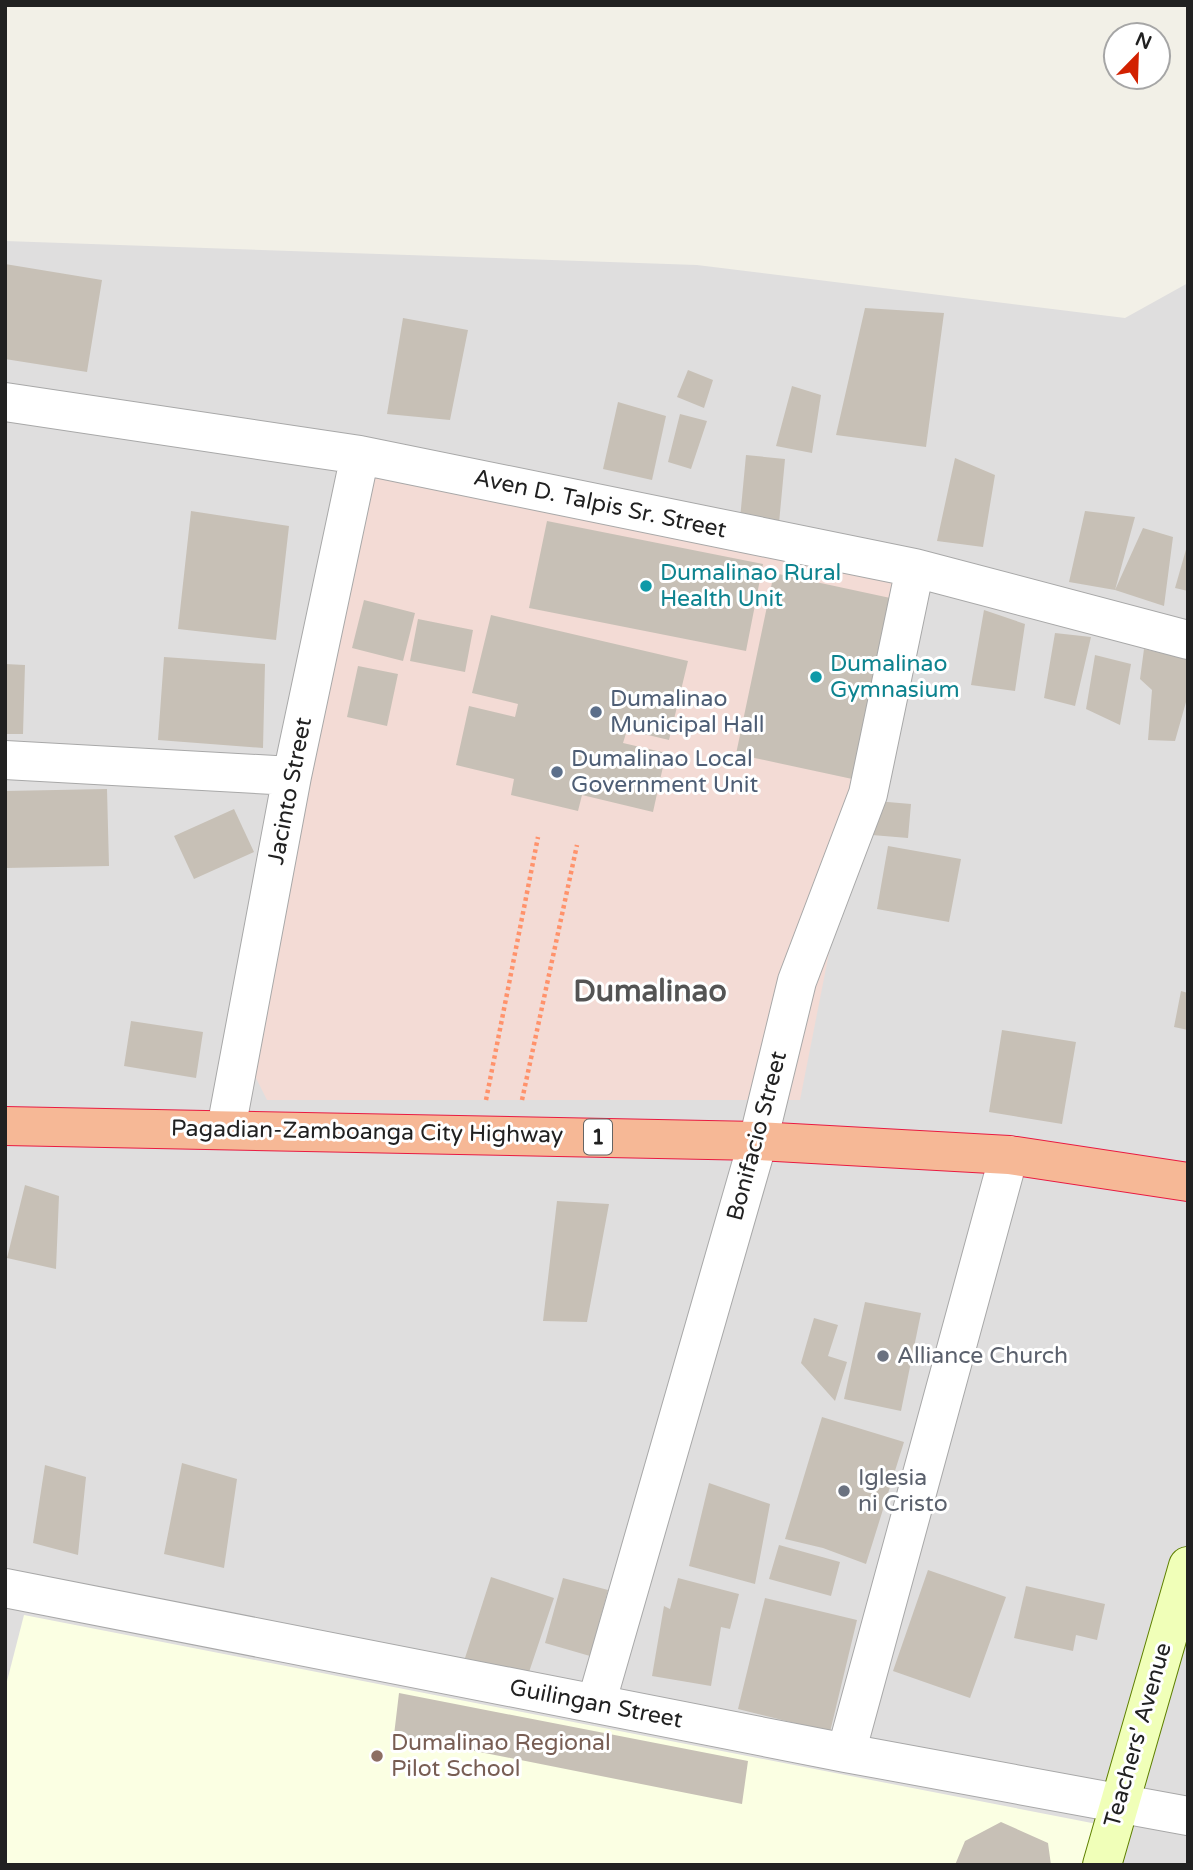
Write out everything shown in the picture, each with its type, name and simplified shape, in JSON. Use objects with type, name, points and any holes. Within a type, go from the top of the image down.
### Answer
[{"type":"highway","name":"Pagadian-Zamboanga City Highway","points":[[5,1126],[758,1141],[1009,1155],[1188,1182]]},
{"type":"main road","name":"Teachers' Avenue","points":[[1102,1865],[1188,1566]]},
{"type":"street","name":"Aven D. Talpis Sr. Street","points":[[5,402],[360,455],[915,568],[1188,640]]},
{"type":"street","name":"Jacinto Street","points":[[226,1129],[292,776],[360,455]]},
{"type":"street","name":"Bonifacio Street","points":[[596,1704],[758,1141],[797,981],[868,794],[915,568]]},
{"type":"street","points":[[5,760],[292,776]]},
{"type":"street","points":[[846,1754],[1009,1155]]},
{"type":"street","name":"Guilingan Street","points":[[5,1588],[846,1754],[1188,1816]]},
{"type":"path","points":[[497,1135],[538,837]]},
{"type":"path","points":[[497,1135],[577,845]]},
{"type":"shaded area","points":[[5,241],[697,265],[1125,318],[1188,283],[1188,1865],[5,1865]]},
{"type":"shaded area","points":[[368,473],[902,583],[800,1100],[267,1100],[249,1064]]},
{"type":"shaded area","name":"Dumalinao Regional Pilot School","points":[[24,1615],[1097,1824],[1084,1865],[5,1865],[5,1689]]},
{"type":"building","points":[[5,264],[102,280],[87,372],[5,359]]},
{"type":"building","points":[[865,308],[944,313],[926,447],[836,435]]},
{"type":"building","points":[[403,318],[468,330],[450,420],[387,414]]},
{"type":"building","points":[[688,370],[713,380],[704,408],[677,397]]},
{"type":"building","points":[[792,386],[821,395],[812,453],[776,446]]},
{"type":"building","points":[[618,402],[666,416],[652,480],[603,469]]},
{"type":"building","points":[[680,414],[707,421],[691,469],[668,462]]},
{"type":"building","points":[[746,455],[785,459],[779,523],[740,519]]},
{"type":"building","points":[[955,458],[995,475],[983,547],[937,541]]},
{"type":"building","points":[[191,511],[289,526],[276,640],[178,629]]},
{"type":"building","points":[[1085,511],[1135,517],[1115,590],[1069,582]]},
{"type":"building","name":"Dumalinao Rural Health Unit","points":[[547,521],[763,564],[746,651],[529,608]]},
{"type":"building","points":[[1143,528],[1173,537],[1164,606],[1115,590]]},
{"type":"building","points":[[1188,546],[1188,591],[1175,588]]},
{"type":"building","name":"Dumalinao Gymnasium","points":[[774,573],[895,599],[857,780],[736,754]]},
{"type":"building","points":[[364,600],[415,613],[403,661],[352,648]]},
{"type":"building","points":[[984,610],[1025,624],[1015,691],[971,685]]},
{"type":"building","name":"Dumalinao Municipal Hall","points":[[491,615],[688,661],[669,740],[627,730],[623,743],[666,753],[653,812],[582,795],[578,811],[511,795],[514,779],[456,765],[469,706],[515,717],[518,704],[472,693]]},
{"type":"building","points":[[418,619],[473,630],[465,672],[410,661]]},
{"type":"building","points":[[1055,633],[1091,637],[1075,706],[1044,698]]},
{"type":"building","points":[[1144,649],[1188,659],[1188,695],[1175,741],[1148,740],[1152,690],[1140,679]]},
{"type":"building","points":[[1095,655],[1131,664],[1120,725],[1086,709]]},
{"type":"building","points":[[164,657],[265,664],[263,748],[158,740]]},
{"type":"building","points":[[5,664],[25,665],[23,734],[5,734]]},
{"type":"building","points":[[358,666],[398,674],[387,726],[347,717]]},
{"type":"building","points":[[107,789],[109,866],[5,868],[5,791]]},
{"type":"building","points":[[876,801],[911,804],[908,838],[872,835]]},
{"type":"building","points":[[234,809],[254,852],[194,879],[174,836]]},
{"type":"building","points":[[888,846],[961,859],[949,922],[877,909]]},
{"type":"building","points":[[1181,991],[1188,993],[1188,1030],[1174,1027]]},
{"type":"building","points":[[131,1021],[203,1032],[196,1078],[124,1066]]},
{"type":"building","points":[[1002,1030],[1076,1042],[1062,1124],[989,1112]]},
{"type":"building","points":[[25,1185],[59,1196],[56,1269],[7,1258]]},
{"type":"building","points":[[557,1201],[609,1204],[587,1322],[543,1321]]},
{"type":"building","name":"Alliance Church","points":[[865,1302],[921,1313],[901,1411],[844,1399]]},
{"type":"building","points":[[814,1318],[838,1325],[828,1356],[847,1362],[835,1401],[801,1363]]},
{"type":"building","name":"Iglesia ni Cristo","points":[[822,1417],[904,1442],[866,1564],[823,1548],[785,1539]]},
{"type":"building","points":[[182,1463],[237,1479],[224,1568],[164,1554]]},
{"type":"building","points":[[45,1465],[86,1477],[78,1555],[33,1543]]},
{"type":"building","points":[[709,1483],[770,1504],[755,1584],[689,1566]]},
{"type":"building","points":[[779,1545],[840,1562],[831,1596],[769,1579]]},
{"type":"building","points":[[928,1570],[1006,1597],[970,1698],[893,1671]]},
{"type":"building","points":[[491,1577],[554,1598],[527,1678],[465,1658]]},
{"type":"building","points":[[563,1578],[608,1590],[590,1656],[545,1643]]},
{"type":"building","points":[[678,1578],[739,1594],[730,1629],[721,1627],[711,1686],[652,1676],[664,1606],[670,1609]]},
{"type":"building","points":[[1026,1586],[1105,1604],[1097,1640],[1076,1635],[1073,1651],[1014,1638]]},
{"type":"building","points":[[765,1598],[857,1620],[830,1732],[738,1709]]},
{"type":"building","points":[[399,1693],[748,1761],[742,1804],[394,1735]]},
{"type":"building","points":[[1001,1822],[1048,1843],[1051,1865],[955,1865],[965,1841]]},
{"type":"place","name":"Dumalinao Rural Health Unit","points":[[646,586]]},
{"type":"place","name":"Dumalinao Gymnasium","points":[[816,677]]},
{"type":"place","name":"Dumalinao Municipal Hall","points":[[596,712]]},
{"type":"place","name":"Dumalinao Local Government Unit","points":[[557,772]]},
{"type":"place","name":"Alliance Church","points":[[883,1356]]},
{"type":"place","name":"Iglesia ni Cristo","points":[[844,1491]]},
{"type":"place","name":"Dumalinao Regional Pilot School","points":[[377,1756]]},
{"type":"district","name":"Dumalinao","points":[[650,991]]}]
